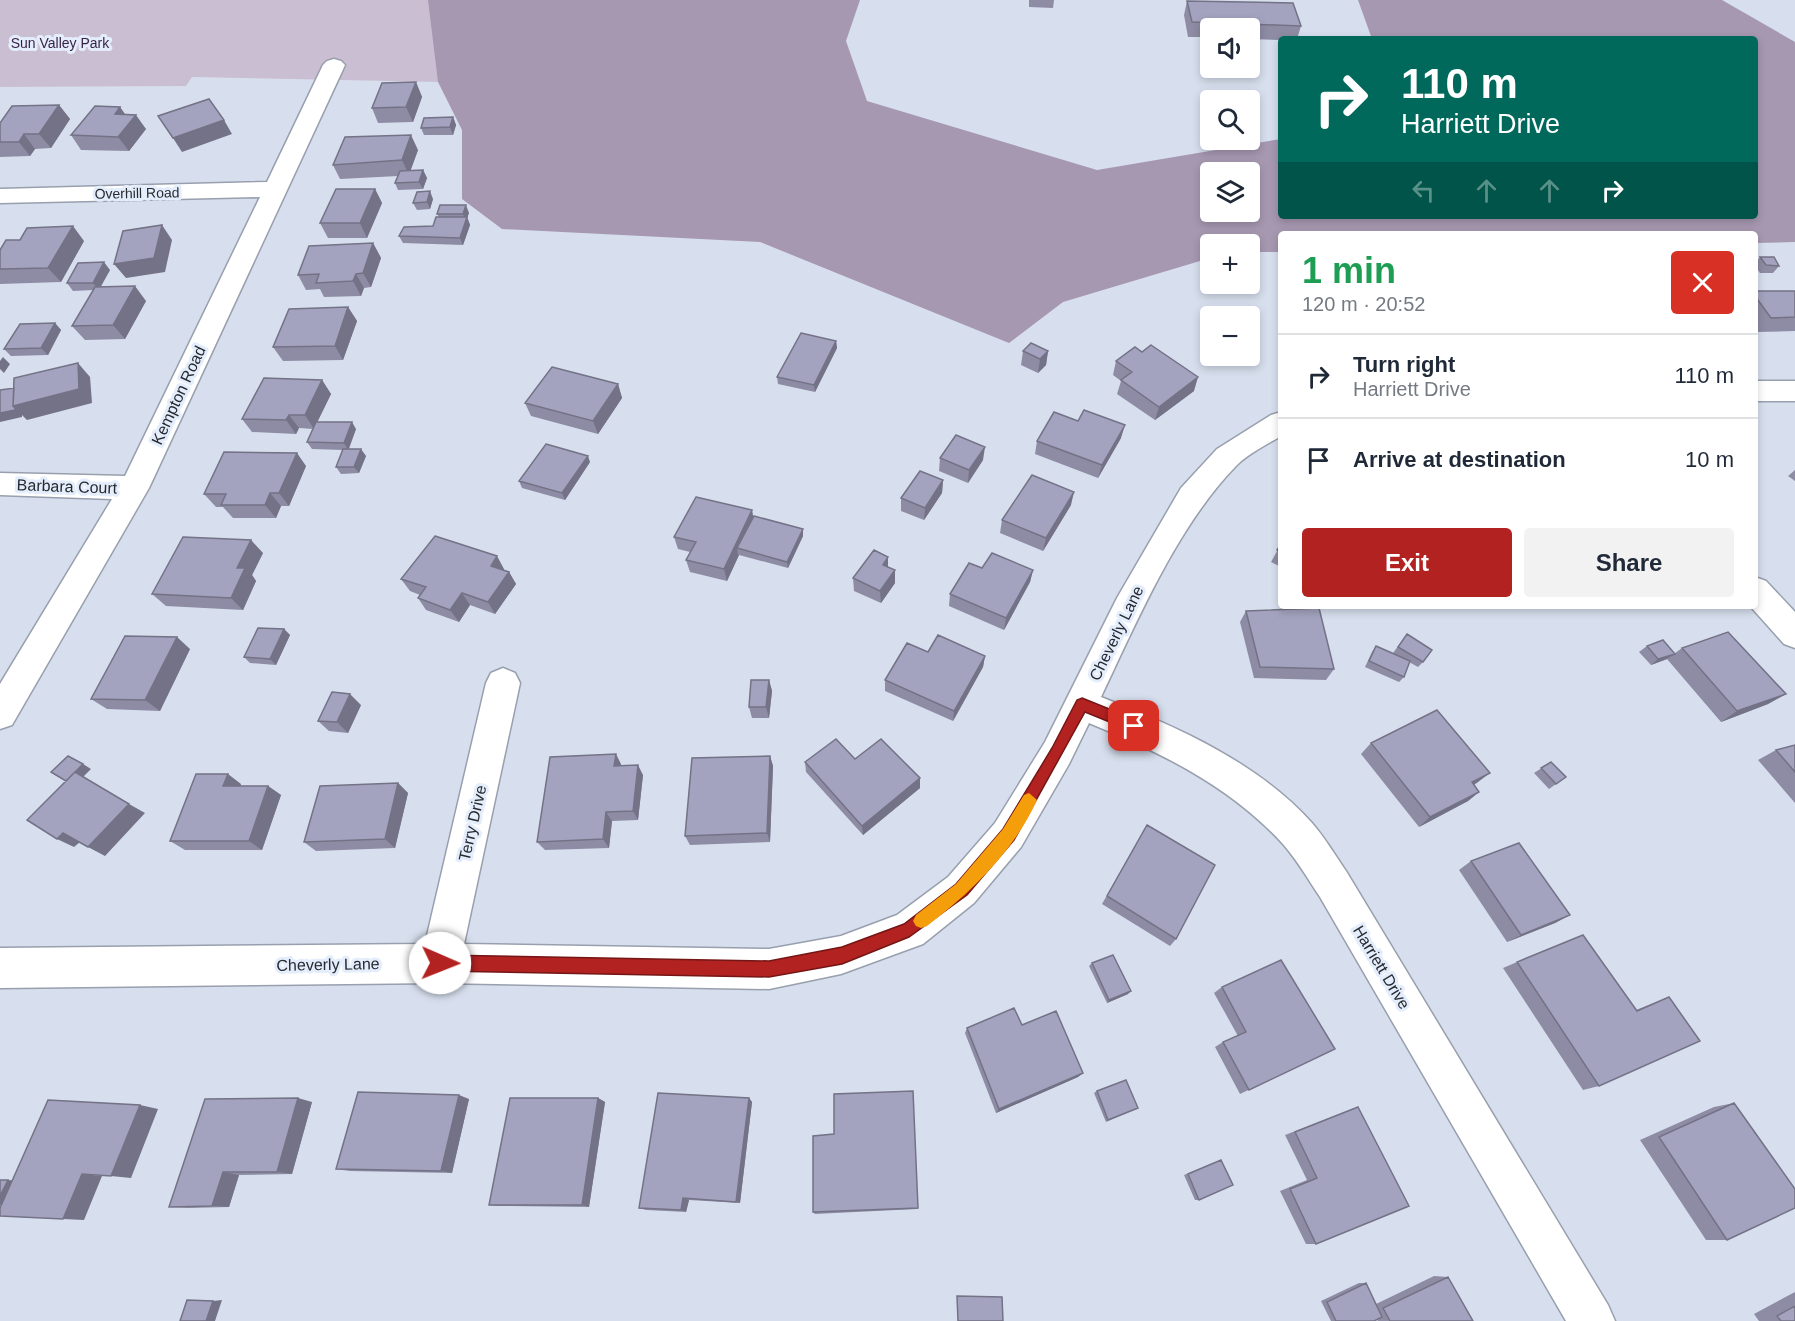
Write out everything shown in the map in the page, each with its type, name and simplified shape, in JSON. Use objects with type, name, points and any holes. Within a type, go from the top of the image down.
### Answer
[{"type":"street","name":"Kempton Road","points":[[0,714],[134,488],[334,65]]},
{"type":"street","name":"Overhill Road","points":[[0,196],[274,189]]},
{"type":"street","points":[[1758,391],[1795,391]]},
{"type":"street","name":"Cheverly Lane","points":[[0,968],[440,963],[769,969],[842,956],[909,930],[962,890],[1008,834],[1057,753],[1128,607],[1191,496],[1227,457],[1278,424]]},
{"type":"street","name":"Barbara Court","points":[[0,484],[134,488]]},
{"type":"street","points":[[1758,593],[1795,634]]},
{"type":"street","name":"Terry Drive","points":[[440,963],[503,683]]},
{"type":"street","name":"Harriett Drive","points":[[1082,704],[1152,733],[1216,765],[1258,794],[1298,833],[1333,884],[1592,1321]]},
{"type":"green space","name":"Sun Valley Park","points":[[0,0],[472,0],[438,82],[192,77],[186,86],[0,87]]},
{"type":"shaded area","points":[[428,0],[860,0],[846,41],[867,101],[1097,170],[1216,150],[1260,150],[1260,143],[1278,140],[1278,219],[1758,219],[1758,36],[1371,36],[1358,0],[1722,0],[1795,42],[1795,242],[1758,243],[1758,231],[1278,231],[1278,252],[1260,252],[1260,234],[1200,234],[1200,261],[1063,302],[1009,343],[760,242],[502,229],[462,199],[462,130],[438,82]]},
{"type":"building","points":[[1187,1],[1293,3],[1301,26],[1260,24],[1260,18],[1200,18],[1200,22],[1192,22]]},
{"type":"building","points":[[416,82],[406,107],[372,108],[382,83]]},
{"type":"building","points":[[209,99],[224,120],[173,138],[158,116]]},
{"type":"building","points":[[59,105],[39,134],[24,134],[19,142],[0,142],[0,123],[12,106]]},
{"type":"building","points":[[95,106],[120,107],[115,114],[136,115],[118,137],[71,135]]},
{"type":"building","points":[[453,117],[450,127],[421,128],[424,118]]},
{"type":"building","points":[[411,135],[402,160],[333,165],[345,137]]},
{"type":"building","points":[[423,170],[419,182],[395,183],[400,171]]},
{"type":"building","points":[[336,189],[375,189],[360,223],[320,223]]},
{"type":"building","points":[[430,191],[427,202],[413,203],[417,192]]},
{"type":"building","points":[[440,205],[466,205],[463,214],[437,214]]},
{"type":"building","points":[[436,217],[467,217],[460,238],[399,236],[404,227],[433,226]]},
{"type":"building","points":[[162,225],[154,258],[114,264],[123,231]]},
{"type":"building","points":[[73,226],[48,268],[0,269],[0,250],[6,240],[20,240],[27,228]]},
{"type":"building","points":[[373,243],[363,273],[356,274],[353,281],[316,283],[319,274],[298,275],[309,246]]},
{"type":"building","points":[[1760,257],[1774,257],[1779,266],[1766,265]]},
{"type":"building","points":[[104,262],[93,283],[67,283],[78,263]]},
{"type":"building","points":[[135,286],[113,325],[72,326],[95,287]]},
{"type":"building","points":[[1758,291],[1795,291],[1795,317],[1771,318],[1758,300]]},
{"type":"building","points":[[348,307],[335,346],[273,347],[289,309]]},
{"type":"building","points":[[55,323],[41,348],[4,349],[20,324]]},
{"type":"building","points":[[801,333],[836,341],[814,385],[777,377]]},
{"type":"building","points":[[1031,343],[1048,351],[1040,359],[1023,351]]},
{"type":"building","points":[[1151,345],[1198,377],[1159,407],[1121,380],[1132,372],[1116,361],[1135,347],[1142,352]]},
{"type":"building","points":[[78,363],[79,389],[13,406],[14,378]]},
{"type":"building","points":[[552,367],[618,384],[593,421],[525,403]]},
{"type":"building","points":[[264,378],[322,380],[305,415],[289,415],[286,420],[242,419]]},
{"type":"building","points":[[14,388],[13,406],[15,410],[0,413],[0,390]]},
{"type":"building","points":[[1084,410],[1125,425],[1102,465],[1037,441],[1054,412],[1078,421]]},
{"type":"building","points":[[316,422],[352,422],[344,443],[307,442]]},
{"type":"building","points":[[956,435],[985,447],[969,470],[940,458]]},
{"type":"building","points":[[546,444],[588,456],[562,493],[519,481]]},
{"type":"building","points":[[343,449],[361,449],[354,467],[336,467]]},
{"type":"building","points":[[224,452],[297,453],[279,493],[270,493],[265,505],[221,505],[226,494],[204,494]]},
{"type":"building","points":[[920,471],[943,480],[925,508],[901,498]]},
{"type":"building","points":[[1032,475],[1074,492],[1046,538],[1002,520]]},
{"type":"building","points":[[696,497],[752,510],[724,569],[686,560],[696,542],[674,537]]},
{"type":"building","points":[[754,516],[803,529],[787,562],[737,548]]},
{"type":"building","points":[[435,536],[497,556],[491,566],[509,572],[488,602],[462,593],[450,610],[418,598],[426,587],[401,579]]},
{"type":"building","points":[[183,537],[251,540],[237,568],[245,568],[231,598],[152,594]]},
{"type":"building","points":[[874,550],[888,557],[883,565],[895,570],[880,591],[853,578]]},
{"type":"building","points":[[992,553],[1033,570],[1006,618],[950,594],[969,563],[982,568]]},
{"type":"building","points":[[1319,609],[1334,669],[1260,667],[1246,611]]},
{"type":"building","points":[[258,628],[284,629],[270,659],[244,657]]},
{"type":"building","points":[[1728,632],[1786,694],[1737,711],[1682,648]]},
{"type":"building","points":[[1407,634],[1432,650],[1423,662],[1398,647]]},
{"type":"building","points":[[938,635],[985,656],[954,711],[885,680],[907,643],[928,652]]},
{"type":"building","points":[[125,636],[177,637],[145,700],[91,699]]},
{"type":"building","points":[[1663,640],[1675,654],[1658,659],[1647,646]]},
{"type":"building","points":[[1376,646],[1410,661],[1404,677],[1369,661]]},
{"type":"building","points":[[751,680],[769,680],[766,707],[749,707]]},
{"type":"building","points":[[332,692],[350,694],[337,722],[318,721]]},
{"type":"building","points":[[1437,710],[1490,773],[1472,782],[1479,792],[1430,817],[1371,743]]},
{"type":"building","points":[[836,739],[855,759],[881,739],[920,778],[862,826],[805,762]]},
{"type":"building","points":[[1795,745],[1795,772],[1776,750]]},
{"type":"building","points":[[616,754],[614,766],[638,765],[633,811],[606,812],[603,839],[537,842],[550,757]]},
{"type":"building","points":[[68,756],[83,764],[66,781],[51,772]]},
{"type":"building","points":[[770,756],[767,833],[685,836],[692,758]]},
{"type":"building","points":[[1551,762],[1566,777],[1556,784],[1541,768]]},
{"type":"building","points":[[75,772],[129,804],[88,847],[63,833],[57,839],[27,820]]},
{"type":"building","points":[[196,774],[228,774],[223,786],[268,786],[249,841],[170,841]]},
{"type":"building","points":[[398,783],[385,839],[304,842],[320,786]]},
{"type":"building","points":[[1147,825],[1215,865],[1176,939],[1107,896]]},
{"type":"building","points":[[1519,843],[1570,915],[1521,935],[1471,861]]},
{"type":"building","points":[[1583,935],[1637,1011],[1669,997],[1700,1041],[1599,1086],[1517,962]]},
{"type":"building","points":[[1113,955],[1131,991],[1109,1000],[1092,963]]},
{"type":"building","points":[[1281,960],[1335,1049],[1249,1090],[1223,1042],[1246,1032],[1222,987]]},
{"type":"building","points":[[1014,1008],[1022,1025],[1056,1011],[1083,1073],[999,1109],[967,1028]]},
{"type":"building","points":[[1126,1080],[1138,1108],[1108,1120],[1097,1091]]},
{"type":"building","points":[[913,1091],[918,1208],[813,1212],[813,1136],[834,1134],[834,1094]]},
{"type":"building","points":[[358,1092],[459,1095],[441,1171],[336,1169]]},
{"type":"building","points":[[658,1093],[749,1098],[736,1202],[683,1198],[681,1210],[639,1208]]},
{"type":"building","points":[[298,1098],[277,1172],[223,1172],[212,1206],[169,1207],[205,1099]]},
{"type":"building","points":[[510,1098],[598,1098],[582,1205],[489,1205]]},
{"type":"building","points":[[48,1100],[140,1105],[111,1176],[82,1174],[63,1219],[0,1216],[0,1208]]},
{"type":"building","points":[[1734,1103],[1795,1189],[1795,1208],[1727,1240],[1659,1137]]},
{"type":"building","points":[[1358,1107],[1409,1206],[1316,1244],[1290,1189],[1317,1178],[1295,1132]]},
{"type":"building","points":[[1221,1160],[1233,1185],[1199,1200],[1188,1174]]},
{"type":"building","points":[[0,1180],[8,1180],[0,1196]]},
{"type":"building","points":[[1448,1277],[1473,1321],[1390,1321],[1383,1308]]},
{"type":"building","points":[[1366,1283],[1382,1317],[1374,1321],[1336,1321],[1327,1302]]},
{"type":"building","points":[[957,1296],[1002,1297],[1003,1321],[958,1321]]},
{"type":"building","points":[[187,1300],[213,1301],[206,1321],[180,1321]]},
{"type":"building","points":[[1795,1306],[1795,1321],[1781,1321],[1777,1316]]},
{"type":"slow traffic","points":[[921,921],[962,890],[1008,834],[1029,800]]},
{"type":"route","points":[[440,963],[769,969],[842,956],[909,930],[962,890],[1008,834],[1057,753],[1082,704],[1134,726]]}]
